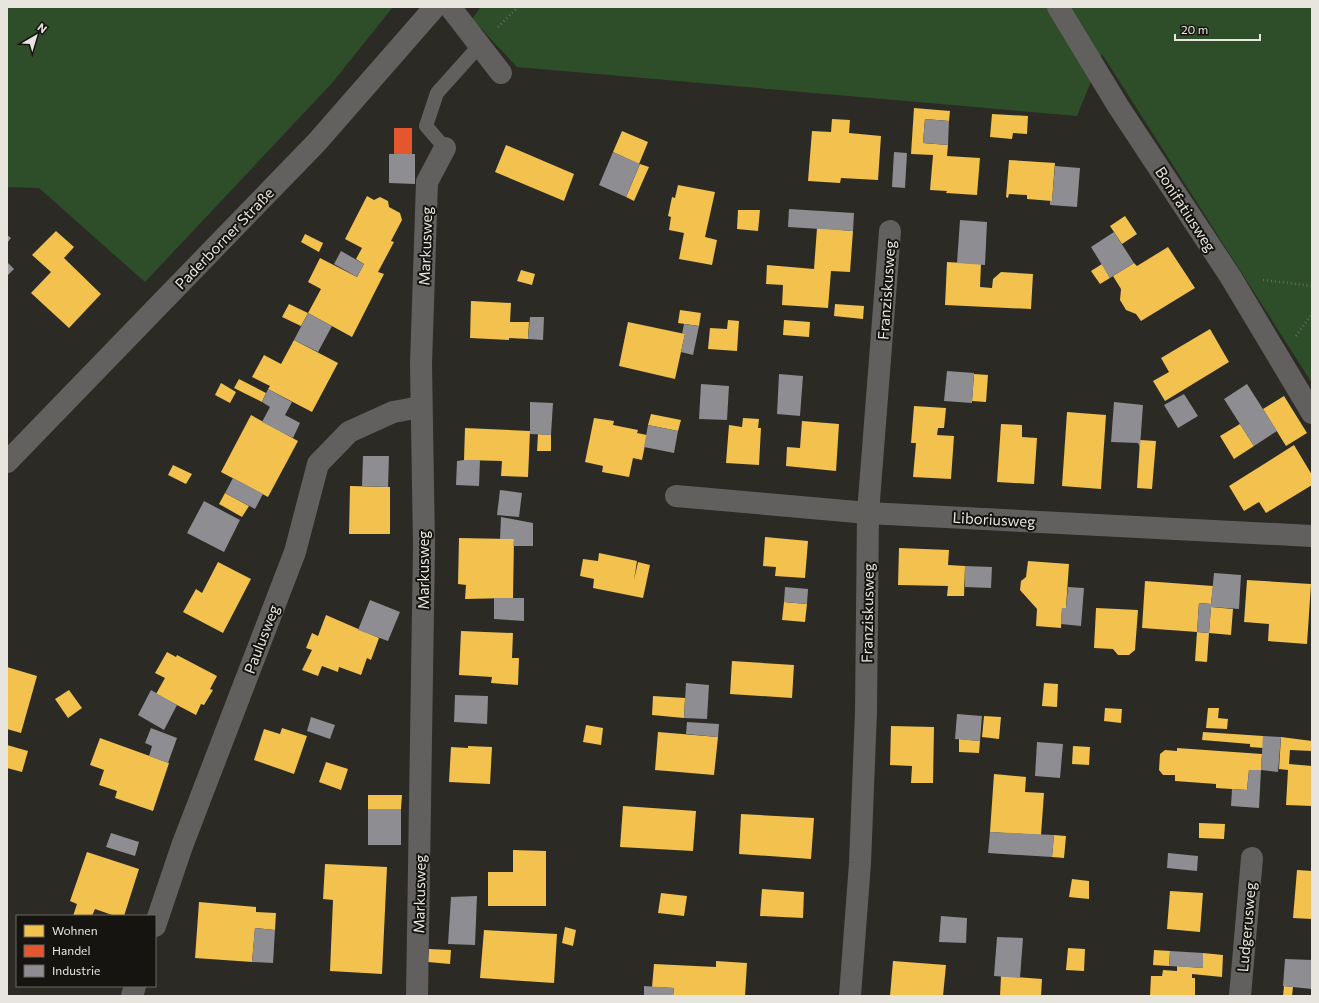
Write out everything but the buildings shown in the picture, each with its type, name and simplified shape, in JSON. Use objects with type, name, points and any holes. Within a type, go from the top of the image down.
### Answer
[{"type":"main road","name":"Paderborner Straße","points":[[7,462],[317,142],[435,7]]},
{"type":"street","points":[[450,7],[501,73]]},
{"type":"street","name":"Bonifatiusweg","points":[[1058,7],[1118,106],[1230,276],[1312,412]]},
{"type":"street","name":"Markusweg","points":[[418,996],[424,546],[421,407],[427,182],[445,148]]},
{"type":"street","name":"Franziskusweg","points":[[850,996],[860,863],[866,712],[868,512],[890,231]]},
{"type":"street","name":"Paulusweg","points":[[156,923],[182,846],[294,552],[318,464],[349,432],[393,412],[421,407]]},
{"type":"street","name":"Liboriusweg","points":[[676,496],[868,512],[1312,536]]},
{"type":"street","name":"Ludgerusweg","points":[[1240,996],[1252,858]]},
{"type":"lane","points":[[445,148],[426,126],[437,93],[480,45]]},
{"type":"path","points":[[1230,276],[1312,286]]},
{"type":"green space","points":[[7,7],[393,7],[332,83],[145,282],[39,188],[7,187]]},
{"type":"green space","points":[[481,7],[1312,7],[1312,383],[1102,54],[1077,116],[517,67],[472,19]]}]
